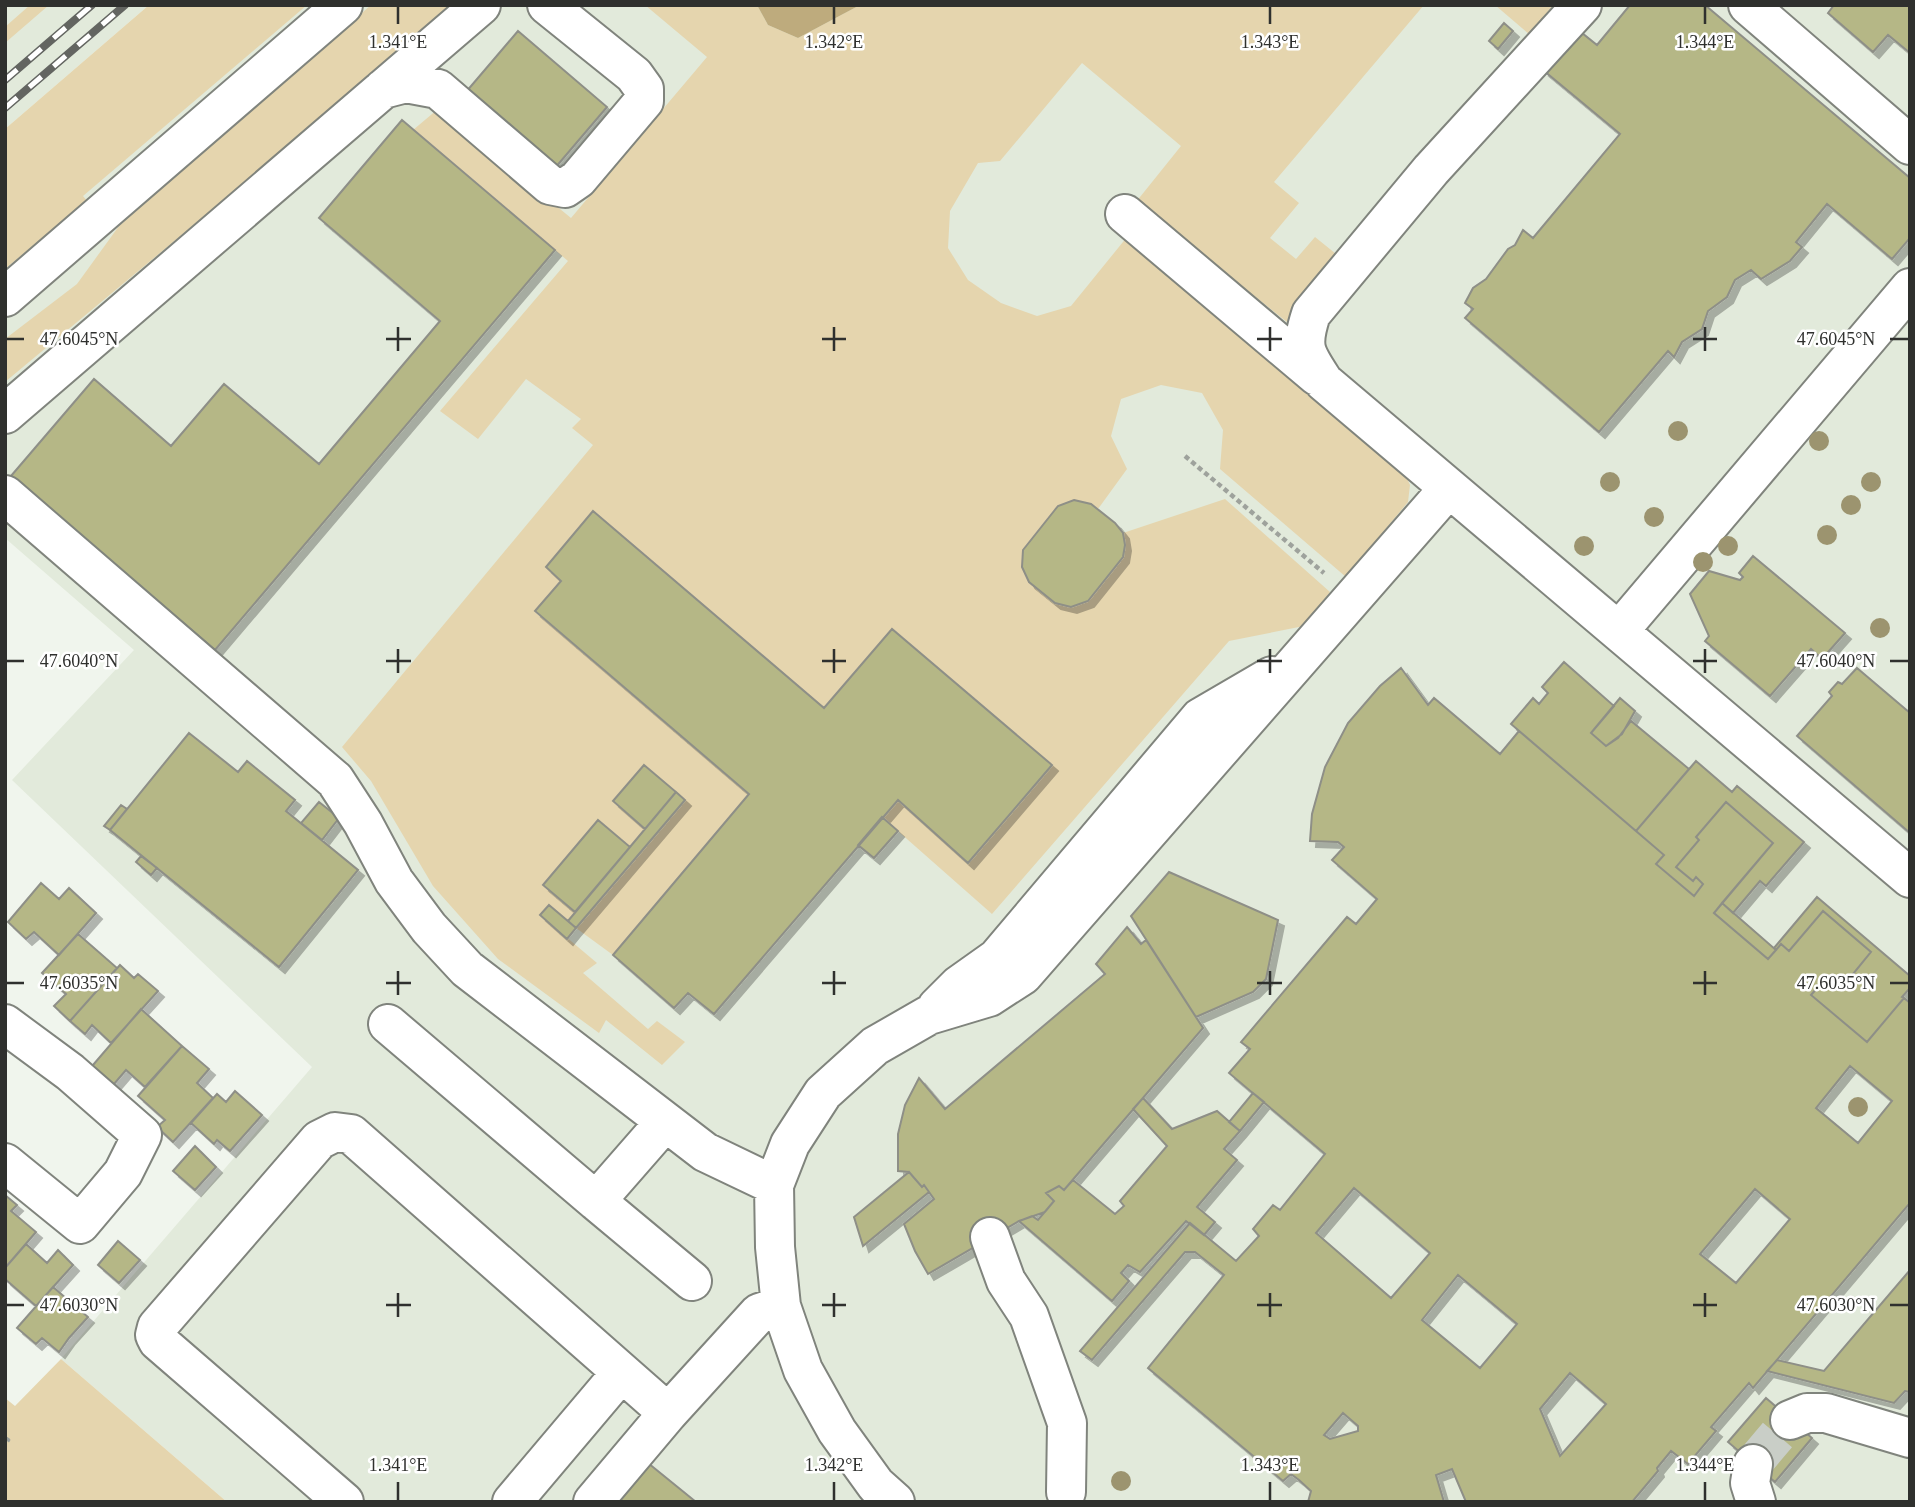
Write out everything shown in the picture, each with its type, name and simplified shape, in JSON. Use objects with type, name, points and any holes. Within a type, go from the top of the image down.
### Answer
[{"type":"street","points":[[5,297],[343,5]]},
{"type":"street","points":[[5,414],[481,5]]},
{"type":"street","points":[[383,89],[406,83],[438,89],[550,184],[565,188],[578,179],[644,101],[644,89],[634,75],[547,5]]},
{"type":"street","points":[[1324,382],[1308,357],[1304,337],[1311,314],[1431,170],[1582,5]]},
{"type":"street","points":[[1748,5],[1910,145]]},
{"type":"street","points":[[1125,214],[1910,878]]},
{"type":"street","points":[[1619,631],[1910,288]]},
{"type":"street","points":[[895,1502],[876,1485],[837,1431],[803,1370],[781,1306],[775,1247],[774,1185],[790,1144],[823,1093],[875,1046],[929,1015],[989,997],[1023,975],[1449,488]]},
{"type":"street","points":[[5,495],[335,780],[363,823],[394,881],[429,928],[467,969],[705,1153],[774,1185]]},
{"type":"street","points":[[5,1024],[69,1072],[142,1135],[123,1173],[80,1224],[5,1163]]},
{"type":"street","points":[[388,1024],[692,1281]]},
{"type":"street","points":[[596,1201],[664,1122]]},
{"type":"street","points":[[344,1502],[158,1341],[155,1335],[157,1327],[319,1140],[335,1132],[351,1134],[668,1413]]},
{"type":"street","points":[[990,1237],[1006,1281],[1029,1316],[1067,1423],[1066,1492]]},
{"type":"street","points":[[593,1502],[668,1413],[759,1314],[781,1306]]},
{"type":"street","points":[[512,1502],[621,1373]]},
{"type":"street","points":[[1790,1420],[1807,1413],[1826,1413],[1910,1438]]},
{"type":"street","points":[[1754,1464],[1749,1483],[1756,1502]]},
{"type":"path","points":[[1185,456],[1353,598]]},
{"type":"path","points":[[5,1438],[8,1440],[5,1444]]},
{"type":"shaded area","points":[[5,5],[149,5],[5,129]]},
{"type":"shaded area","points":[[30,5],[49,5],[5,43],[5,27]]},
{"type":"shaded area","points":[[149,5],[307,5],[83,196],[87,201],[5,269],[5,129]]},
{"type":"shaded area","points":[[253,5],[1910,5],[1910,1502],[227,1502],[61,1359],[312,1067],[12,780],[134,650],[5,538],[5,276],[59,176]]},
{"type":"shaded area","points":[[371,5],[458,5],[5,382],[5,339],[77,284],[119,226]]},
{"type":"shaded area","points":[[645,5],[757,5],[768,25],[798,38],[860,5],[1424,5],[1274,182],[1299,203],[1270,238],[1296,259],[1315,237],[1341,258],[1287,322],[1136,202],[1181,146],[1082,63],[1000,161],[978,163],[950,211],[948,248],[968,280],[1001,303],[1037,316],[1071,306],[1127,237],[1404,472],[1410,485],[1408,502],[1346,577],[1220,469],[1223,430],[1202,393],[1161,385],[1121,399],[1111,436],[1127,469],[1098,509],[1090,504],[1023,550],[1022,567],[1029,582],[1055,603],[1071,607],[1088,601],[1123,557],[1123,533],[1225,499],[1330,592],[1304,626],[1229,641],[992,914],[882,817],[898,800],[1051,764],[893,629],[824,708],[593,511],[546,567],[561,581],[535,612],[749,794],[613,955],[576,928],[684,799],[644,765],[613,801],[645,829],[630,847],[598,820],[543,884],[575,912],[568,921],[549,905],[540,915],[597,963],[583,973],[648,1029],[657,1021],[685,1042],[662,1065],[606,1020],[599,1033],[498,959],[433,886],[371,781],[342,747],[593,445],[572,428],[581,419],[526,379],[478,439],[440,411],[568,261],[413,130],[438,109],[571,218],[707,57]]},
{"type":"shaded area","points":[[757,5],[860,5],[798,38],[768,25]]},
{"type":"shaded area","points":[[1495,5],[1553,5],[1530,35]]},
{"type":"shaded area","points":[[61,1359],[227,1502],[5,1502],[5,1398],[15,1406]]},
{"type":"building","points":[[1630,5],[1705,5],[1910,178],[1910,238],[1892,259],[1827,204],[1796,242],[1802,247],[1790,261],[1761,279],[1751,270],[1735,280],[1727,297],[1708,311],[1702,329],[1682,342],[1674,357],[1668,351],[1599,432],[1465,318],[1473,309],[1465,303],[1473,288],[1486,279],[1508,249],[1515,245],[1523,230],[1533,238],[1620,134],[1543,70],[1577,29],[1597,45]]},
{"type":"building","points":[[1834,5],[1910,5],[1910,53],[1888,35],[1873,52],[1828,13]]},
{"type":"building","points":[[1504,23],[1513,31],[1498,49],[1489,41]]},
{"type":"building","points":[[518,31],[607,107],[555,168],[466,92]]},
{"type":"building","points":[[402,120],[555,250],[215,650],[11,476],[94,379],[171,446],[224,384],[319,464],[440,321],[319,218]]},
{"type":"building","points":[[1074,500],[1091,504],[1115,523],[1123,533],[1125,545],[1123,557],[1088,601],[1071,607],[1055,603],[1029,582],[1022,567],[1023,550],[1058,506]]},
{"type":"building","points":[[593,511],[824,708],[892,629],[1052,765],[968,863],[898,800],[714,1014],[688,993],[674,1008],[613,955],[749,794],[535,611],[561,581],[546,567]]},
{"type":"building","points":[[1753,556],[1845,633],[1822,659],[1811,649],[1770,696],[1705,641],[1709,636],[1690,594],[1709,571],[1740,580],[1743,577],[1739,573]]},
{"type":"building","points":[[1564,662],[1614,706],[1591,733],[1606,746],[1618,738],[1631,721],[1689,769],[1636,831],[1511,724],[1533,698],[1539,704],[1548,693],[1542,687]]},
{"type":"building","points":[[1401,668],[1428,705],[1434,698],[1500,754],[1519,731],[1664,855],[1656,864],[1694,896],[1703,884],[1696,877],[1693,881],[1676,867],[1699,840],[1696,837],[1726,802],[1773,843],[1714,913],[1768,959],[1781,944],[1789,951],[1823,911],[1871,952],[1840,990],[1826,978],[1811,995],[1867,1042],[1904,998],[1910,1003],[1910,1203],[1753,1388],[1749,1383],[1711,1427],[1716,1431],[1688,1464],[1671,1451],[1632,1502],[1466,1502],[1452,1469],[1436,1475],[1444,1502],[1308,1502],[1311,1491],[1299,1480],[1291,1474],[1283,1481],[1148,1368],[1224,1275],[1195,1252],[1185,1252],[1092,1360],[1080,1351],[1190,1223],[1236,1261],[1259,1236],[1253,1229],[1273,1205],[1280,1210],[1325,1154],[1229,1073],[1250,1049],[1241,1042],[1347,917],[1356,924],[1377,899],[1332,860],[1344,847],[1338,842],[1310,841],[1312,814],[1325,767],[1348,723],[1380,686]],"holes":[[[1850,1066],[1892,1101],[1858,1143],[1816,1108]],[[1354,1188],[1430,1253],[1391,1298],[1316,1233]],[[1755,1189],[1790,1219],[1736,1283],[1700,1254]],[[1458,1275],[1517,1324],[1480,1368],[1422,1320]],[[1570,1373],[1606,1404],[1560,1456],[1540,1409]],[[1343,1413],[1358,1426],[1358,1431],[1330,1439],[1324,1435]]]},
{"type":"building","points":[[1857,668],[1910,713],[1910,833],[1797,736],[1832,696],[1829,692],[1838,682],[1842,684]]},
{"type":"building","points":[[1620,698],[1635,711],[1622,734],[1606,746],[1591,733]]},
{"type":"building","points":[[189,733],[238,772],[247,761],[295,800],[286,811],[358,870],[279,967],[110,830]]},
{"type":"building","points":[[1696,761],[1732,792],[1737,786],[1804,842],[1766,886],[1760,881],[1733,913],[1722,903],[1773,843],[1726,802],[1696,837],[1699,840],[1676,867],[1693,881],[1696,877],[1703,884],[1694,896],[1656,864],[1664,855],[1636,831]]},
{"type":"building","points":[[644,765],[676,792],[645,829],[613,801]]},
{"type":"building","points":[[676,792],[685,800],[576,928],[568,921]]},
{"type":"building","points":[[319,802],[339,818],[322,840],[301,823]]},
{"type":"building","points":[[121,805],[127,809],[110,830],[104,826]]},
{"type":"building","points":[[882,817],[898,831],[874,858],[858,845]]},
{"type":"building","points":[[598,820],[630,847],[575,912],[543,885]]},
{"type":"building","points":[[141,856],[157,868],[151,875],[136,862]]},
{"type":"building","points":[[1169,872],[1278,920],[1266,979],[1253,992],[1196,1017],[1131,916]]},
{"type":"building","points":[[41,883],[59,899],[69,888],[96,913],[59,955],[34,932],[26,939],[8,922]]},
{"type":"building","points":[[1817,897],[1910,976],[1910,988],[1902,997],[1904,998],[1867,1042],[1811,995],[1826,978],[1840,990],[1871,952],[1823,911],[1789,951],[1781,944],[1776,950],[1774,948]]},
{"type":"building","points":[[1722,903],[1776,950],[1768,959],[1714,913]]},
{"type":"building","points":[[549,905],[576,928],[567,939],[540,915]]},
{"type":"building","points":[[1127,927],[1141,944],[1146,940],[1203,1028],[1064,1190],[1059,1186],[1046,1193],[1054,1201],[1045,1212],[1019,1221],[928,1274],[904,1224],[934,1199],[924,1185],[922,1187],[909,1172],[898,1171],[898,1134],[905,1105],[919,1078],[945,1109],[1105,974],[1096,964]]},
{"type":"building","points":[[78,934],[117,968],[70,1021],[54,1006],[66,994],[42,973]]},
{"type":"building","points":[[120,965],[134,978],[138,974],[158,991],[111,1043],[92,1025],[85,1034],[70,1021]]},
{"type":"building","points":[[141,1009],[182,1046],[145,1087],[126,1070],[108,1091],[87,1072]]},
{"type":"building","points":[[182,1046],[209,1069],[197,1083],[213,1098],[173,1142],[157,1127],[165,1120],[138,1096]]},
{"type":"building","points":[[235,1091],[262,1115],[230,1151],[217,1140],[214,1144],[191,1123],[217,1094],[226,1102]]},
{"type":"building","points":[[1253,1093],[1264,1102],[1240,1131],[1229,1122]]},
{"type":"building","points":[[1143,1098],[1172,1129],[1217,1111],[1240,1131],[1224,1149],[1237,1160],[1197,1207],[1215,1222],[1204,1235],[1186,1221],[1140,1272],[1128,1265],[1121,1273],[1129,1281],[1112,1301],[1019,1221],[1032,1216],[1038,1220],[1054,1201],[1046,1193],[1059,1186],[1064,1190],[1073,1180],[1115,1214],[1124,1206],[1120,1201],[1167,1146],[1133,1109]]},
{"type":"building","points":[[195,1146],[216,1167],[195,1190],[173,1171]]},
{"type":"building","points":[[909,1172],[929,1192],[863,1246],[854,1217]]},
{"type":"building","points":[[5,1195],[17,1205],[11,1211],[36,1232],[5,1268]]},
{"type":"building","points":[[118,1241],[140,1260],[119,1283],[98,1265]]},
{"type":"building","points":[[26,1244],[47,1263],[58,1250],[73,1265],[36,1306],[5,1279],[5,1268]]},
{"type":"building","points":[[1910,1270],[1910,1392],[1905,1391],[1894,1403],[1767,1371],[1777,1360],[1824,1371]]},
{"type":"building","points":[[53,1287],[88,1317],[59,1352],[42,1338],[36,1344],[17,1328]]},
{"type":"building","points":[[1766,1398],[1812,1438],[1775,1482],[1728,1442]]},
{"type":"building","points":[[648,1463],[696,1502],[617,1502]]},
{"type":"tunnel","points":[[1753,1464],[1790,1420]]},
{"type":"railway","points":[[5,80],[92,5]]},
{"type":"railway","points":[[5,108],[125,5]]}]
